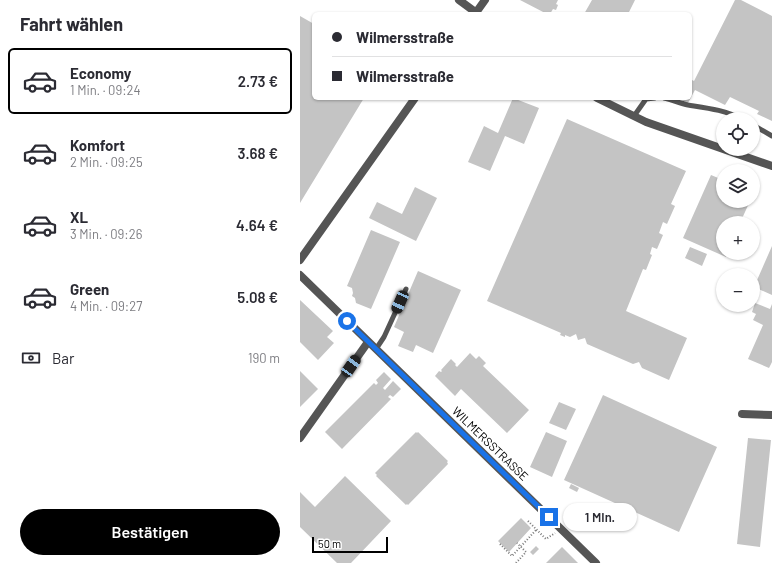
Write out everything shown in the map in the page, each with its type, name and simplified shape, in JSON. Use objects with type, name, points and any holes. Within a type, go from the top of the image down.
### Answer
[{"type":"street","points":[[459,0],[474,12]]},
{"type":"street","points":[[477,12],[485,0]]},
{"type":"street","points":[[300,260],[414,100]]},
{"type":"street","points":[[601,100],[646,122],[772,166]]},
{"type":"street","name":"WILMERSSTRASSE","points":[[300,275],[596,563]]},
{"type":"street","points":[[300,438],[368,342]]},
{"type":"street","points":[[742,414],[772,414]]},
{"type":"lane","points":[[634,116],[645,100]]},
{"type":"lane","points":[[671,100],[687,105],[708,107],[725,112]]},
{"type":"lane","points":[[760,129],[772,136]]},
{"type":"lane","points":[[376,349],[384,337],[406,289]]},
{"type":"path","points":[[528,521],[546,540],[560,528]]},
{"type":"path","points":[[500,544],[512,556],[536,530]]},
{"type":"path","points":[[516,563],[526,552],[517,543]]},
{"type":"building","points":[[520,0],[558,0],[556,10],[553,9],[551,12],[543,12]]},
{"type":"building","points":[[592,0],[635,0],[629,12],[585,12]]},
{"type":"building","points":[[735,0],[741,0],[772,16],[772,121],[760,115],[759,111],[730,97],[725,105],[695,90],[692,96],[692,80],[694,81]]},
{"type":"building","points":[[300,16],[312,23],[312,100],[363,100],[300,203]]},
{"type":"building","points":[[512,100],[518,100],[539,108],[524,144],[505,136],[490,171],[468,162],[484,126],[498,133]]},
{"type":"building","points":[[682,100],[690,100],[688,103]]},
{"type":"building","points":[[567,119],[686,171],[671,204],[675,206],[667,224],[663,222],[659,233],[663,235],[657,249],[652,247],[650,254],[652,255],[646,270],[643,269],[626,311],[687,338],[669,380],[642,368],[639,362],[633,364],[587,344],[585,338],[578,340],[576,334],[570,337],[565,335],[565,337],[560,335],[561,333],[487,301]]},
{"type":"building","points":[[711,175],[716,177],[716,208],[747,208],[743,216],[716,216],[716,253],[683,238]]},
{"type":"building","points":[[415,187],[437,198],[416,241],[369,218],[377,202],[402,214]]},
{"type":"building","points":[[371,230],[400,242],[371,309],[356,303],[355,298],[352,296],[352,288],[347,286]]},
{"type":"building","points":[[772,246],[772,295],[760,290],[760,273]]},
{"type":"building","points":[[690,247],[707,254],[702,266],[685,258]]},
{"type":"building","points":[[418,271],[461,290],[433,353],[416,345],[413,352],[398,346],[404,332],[394,327]]},
{"type":"building","points":[[300,300],[333,331],[327,337],[334,343],[318,360],[300,342]]},
{"type":"building","points":[[772,304],[772,362],[769,368],[748,359],[763,325],[753,320],[756,314],[752,312],[760,312],[760,305],[770,309]]},
{"type":"building","points":[[470,353],[476,359],[479,356],[486,363],[483,366],[529,410],[507,433],[461,389],[455,396],[435,376],[439,371],[442,371],[441,370],[451,359],[457,367]]},
{"type":"building","points":[[300,371],[318,389],[300,407]]},
{"type":"building","points":[[384,372],[391,379],[383,388],[385,390],[393,381],[401,389],[393,397],[390,395],[388,397],[391,399],[342,449],[325,432],[374,383],[376,385],[378,383],[376,380]]},
{"type":"building","points":[[603,395],[717,447],[679,532],[564,480]]},
{"type":"building","points":[[559,402],[576,409],[566,430],[549,423]]},
{"type":"building","points":[[416,432],[418,432],[448,461],[448,464],[408,505],[406,505],[376,476],[377,475],[375,473]]},
{"type":"building","points":[[546,432],[567,441],[552,477],[530,467]]},
{"type":"building","points":[[748,438],[771,440],[760,547],[737,544]]},
{"type":"building","points":[[345,476],[391,521],[351,563],[337,563],[300,527],[300,492],[315,507]]},
{"type":"building","points":[[571,484],[579,488],[577,492],[569,488]]},
{"type":"building","points":[[521,518],[531,528],[509,552],[498,541]]},
{"type":"building","points":[[536,546],[539,549],[533,555],[530,552]]},
{"type":"building","points":[[562,547],[578,563],[546,563]]},
{"type":"route","points":[[347,321],[549,517]]}]
